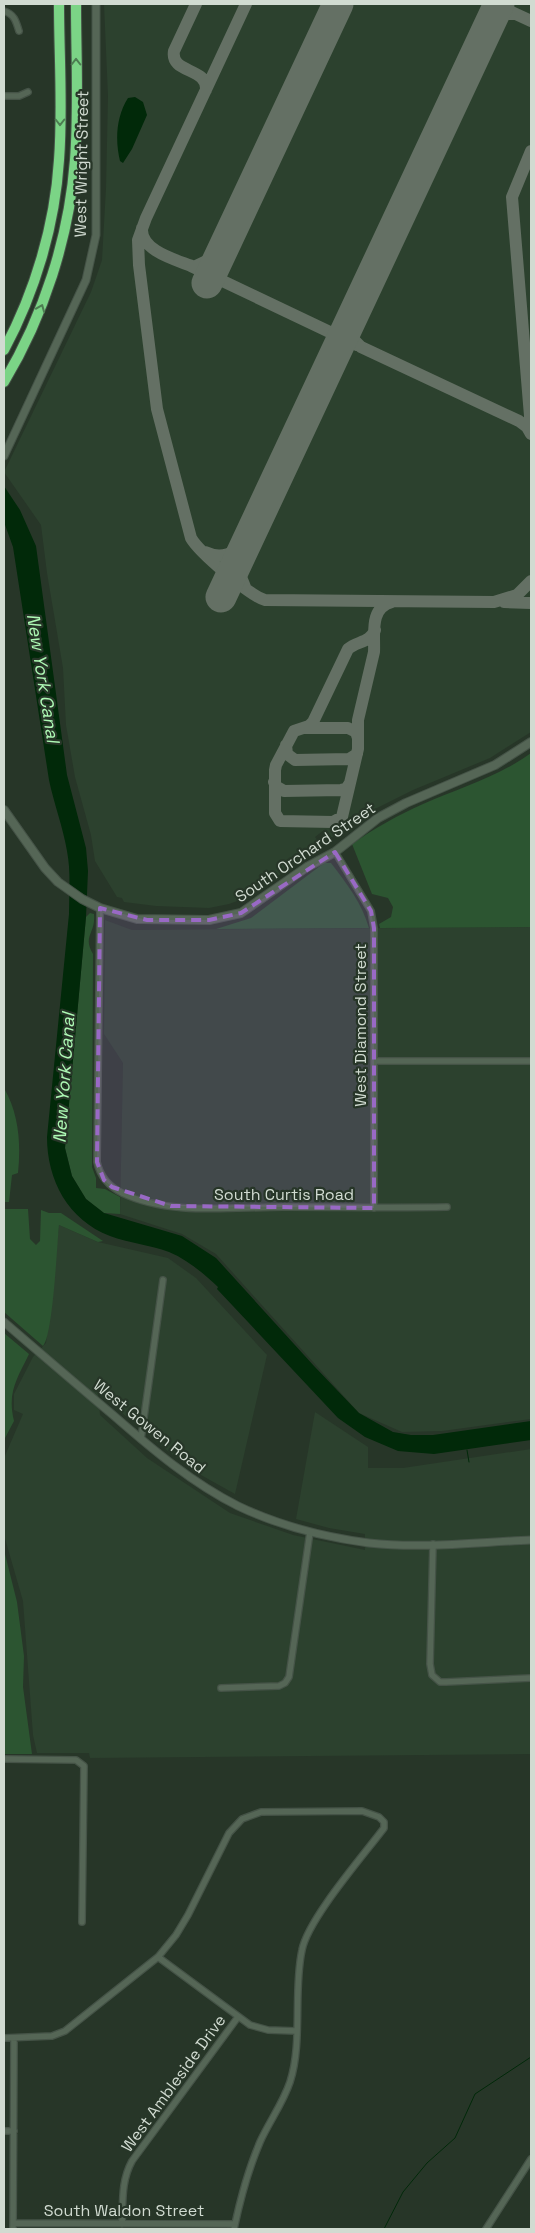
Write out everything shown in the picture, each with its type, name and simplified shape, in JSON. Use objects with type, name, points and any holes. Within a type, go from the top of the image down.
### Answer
[{"type":"highway","points":[[4,350],[29,294],[46,241],[54,204],[60,144],[59,4]]},
{"type":"highway","points":[[4,391],[30,334],[55,267],[71,193],[76,127],[76,4]]},
{"type":"highway","points":[[4,382],[30,334]]},
{"type":"main road","name":"South Orchard Street","points":[[4,810],[38,861],[70,892],[92,904],[127,917],[147,920],[210,920],[241,913],[301,871],[335,852],[353,836],[385,814],[421,796],[496,765],[531,742]]},
{"type":"street","name":"West Wright Street","points":[[4,456],[86,280],[96,235],[96,4]]},
{"type":"street","points":[[4,11],[12,14],[16,19],[19,31]]},
{"type":"street","points":[[4,96],[19,96],[28,92]]},
{"type":"street","name":"West Diamond Street","points":[[335,852],[371,911],[374,928],[374,1208]]},
{"type":"street","name":"South Curtis Road","points":[[100,908],[97,1162],[104,1180],[122,1193],[147,1201],[190,1207],[447,1207]]},
{"type":"street","points":[[374,1061],[531,1061]]},
{"type":"street","points":[[141,1439],[163,1280]]},
{"type":"street","name":"West Gowen Road","points":[[4,1322],[185,1474],[229,1501],[262,1516],[310,1532],[370,1543],[433,1544],[531,1540]]},
{"type":"street","points":[[221,1688],[279,1686],[285,1683],[289,1677],[310,1532]]},
{"type":"street","points":[[433,1544],[430,1664],[432,1675],[435,1679],[446,1682],[531,1678]]},
{"type":"street","points":[[4,1759],[76,1760],[82,1762],[85,1772],[82,1922]]},
{"type":"street","points":[[4,2038],[52,2036],[65,2031],[158,1957],[176,1935],[229,1833],[242,1819],[261,1812],[362,1812],[379,1817],[384,1822],[384,1828],[316,1919],[302,1947],[291,2080],[260,2141],[252,2162],[235,2226]]},
{"type":"street","points":[[158,1957],[238,2017],[259,2028],[296,2031]]},
{"type":"street","name":"West Ambleside Drive","points":[[122,2224],[123,2185],[126,2172],[132,2161],[238,2017]]},
{"type":"street","points":[[13,2226],[14,2038]]},
{"type":"street","points":[[4,2131],[14,2131]]},
{"type":"street","points":[[486,2229],[531,2159]]},
{"type":"street","name":"South Waldon Street","points":[[13,2226],[122,2224],[235,2226]]},
{"type":"highlighted area","points":[[335,852],[371,911],[374,928],[374,1208],[171,1206],[112,1187],[104,1180],[97,1162],[100,908],[147,920],[209,920],[241,913]]},
{"type":"shaded area","points":[[104,4],[531,4],[531,732],[490,758],[413,790],[371,811],[331,838],[324,830],[315,837],[321,845],[251,896],[229,904],[209,908],[156,906],[124,902],[122,898],[117,897],[95,861],[91,835],[75,777],[66,725],[63,668],[41,525],[4,472],[91,292],[102,260],[108,96]]},
{"type":"shaded area","points":[[531,753],[531,927],[380,928],[379,924],[391,917],[393,907],[388,898],[372,894],[352,844],[378,827],[405,813],[505,769]]},
{"type":"shaded area","points":[[324,863],[331,863],[348,886],[362,910],[369,928],[216,929],[251,918]]},
{"type":"shaded area","points":[[90,913],[94,914],[89,939],[93,954],[92,1167],[96,1178],[96,1188],[105,1189],[120,1197],[120,1214],[104,1213],[86,1199],[72,1176],[65,1148],[86,917]]},
{"type":"shaded area","points":[[105,920],[132,930],[531,927],[531,1419],[442,1431],[402,1432],[359,1413],[216,1254],[182,1234],[120,1214],[123,1063],[104,1034]]},
{"type":"shaded area","points":[[4,1088],[13,1108],[19,1140],[18,1173],[12,1175],[9,1202],[4,1202]]},
{"type":"shaded area","points":[[4,1209],[28,1209],[30,1239],[36,1245],[40,1241],[41,1210],[49,1213],[61,1213],[103,1241],[98,1242],[59,1225],[52,1308],[43,1346],[4,1312]]},
{"type":"shaded area","points":[[59,1225],[98,1242],[168,1258],[196,1278],[267,1355],[235,1494],[201,1475],[169,1452],[98,1393],[100,1415],[147,1458],[230,1513],[293,1535],[365,1550],[365,1534],[329,1528],[296,1519],[315,1412],[368,1447],[368,1468],[403,1468],[531,1449],[531,1754],[90,1758],[89,1753],[37,1753],[33,1735],[23,1601],[4,1535],[4,1458],[23,1414],[14,1410],[14,1394],[33,1357],[46,1343]]},
{"type":"shaded area","points":[[4,1333],[29,1354],[14,1386],[12,1411],[14,1421],[4,1440]]},
{"type":"shaded area","points":[[4,1550],[17,1602],[24,1656],[23,1687],[32,1754],[4,1754]]},
{"type":"water","points":[[135,97],[143,102],[147,115],[132,149],[123,163],[120,161],[117,145],[119,121],[128,98]]},
{"type":"water","name":"New York Canal","points":[[4,486],[20,510],[36,546],[67,775],[86,848],[88,871],[86,917],[65,1148],[72,1176],[86,1199],[104,1213],[182,1236],[216,1258],[359,1413],[393,1432],[411,1435],[433,1435],[531,1421],[531,1440],[434,1454],[398,1451],[365,1437],[338,1418],[217,1289],[218,1287],[201,1272],[169,1252],[110,1236],[95,1229],[82,1220],[63,1197],[51,1168],[47,1137],[69,914],[69,867],[65,842],[49,780],[13,547],[4,522]]},
{"type":"waterway","points":[[467,1450],[469,1462]]},
{"type":"waterway","points":[[384,2229],[403,2192],[427,2163],[455,2138],[475,2094],[531,2057]]},
{"type":"taxiway","points":[[196,4],[174,51],[174,58],[178,64],[201,77],[205,83],[206,90]]},
{"type":"taxiway","points":[[246,4],[146,218],[138,240],[139,265],[157,409],[191,538],[225,573],[248,591],[265,600],[494,602],[517,595],[531,581]]},
{"type":"taxiway","points":[[494,4],[531,21]]},
{"type":"taxiway","points":[[489,25],[502,14],[515,14]]},
{"type":"taxiway","points":[[531,151],[512,197],[531,428]]},
{"type":"taxiway","points":[[142,228],[143,236],[153,249],[194,267],[221,254]]},
{"type":"taxiway","points":[[191,266],[357,345]]},
{"type":"taxiway","points":[[350,322],[351,337],[361,347],[519,421],[527,427],[531,434]]},
{"type":"taxiway","points":[[205,552],[217,555],[227,554],[247,542]]},
{"type":"taxiway","points":[[241,554],[239,572],[245,587]]},
{"type":"taxiway","points":[[375,630],[373,634],[367,640],[348,649],[313,722],[309,726],[294,731],[276,765],[275,813],[280,821],[333,822],[342,817],[358,749],[358,720],[374,652],[376,616],[385,605],[392,602]]},
{"type":"taxiway","points":[[504,602],[531,603]]},
{"type":"taxiway","points":[[303,728],[348,728],[356,732],[358,738]]},
{"type":"taxiway","points":[[286,745],[287,754],[295,760],[349,759],[357,754]]},
{"type":"taxiway","points":[[274,782],[277,787],[284,791],[341,790],[346,789],[350,783]]},
{"type":"runway","points":[[207,283],[338,4]]},
{"type":"runway","points":[[221,597],[499,4]]}]
